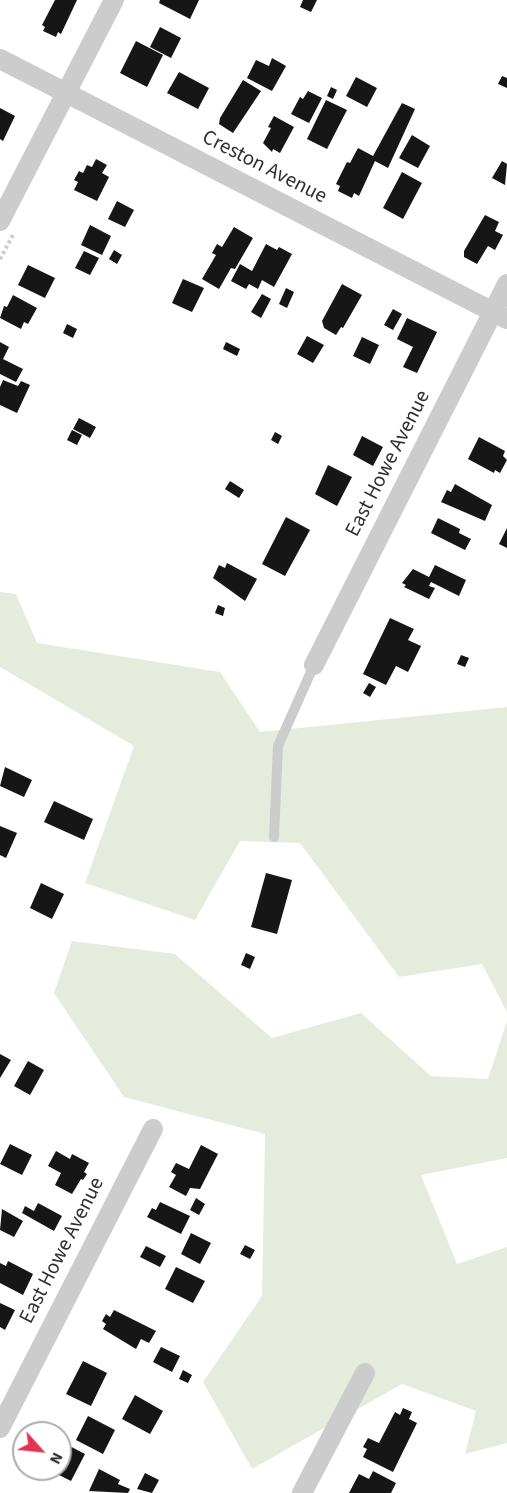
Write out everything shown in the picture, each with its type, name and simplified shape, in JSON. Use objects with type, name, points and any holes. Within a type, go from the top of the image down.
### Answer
[{"type":"street","points":[[0,221],[114,0]]},
{"type":"street","name":"Creston Avenue","points":[[0,60],[500,316]]},
{"type":"street","name":"East Howe Avenue","points":[[314,665],[500,316],[507,284]]},
{"type":"street","name":"East Howe Avenue","points":[[0,1428],[153,1129]]},
{"type":"street","points":[[302,1493],[365,1373]]},
{"type":"lane","points":[[274,837],[278,746],[314,665]]},
{"type":"green space","points":[[0,592],[16,594],[37,643],[220,672],[260,732],[507,707],[507,1012],[482,964],[399,977],[300,843],[240,841],[195,920],[85,883],[134,746],[0,667]]},
{"type":"green space","points":[[72,941],[175,954],[272,1038],[361,1013],[431,1076],[488,1079],[507,1021],[507,1158],[421,1175],[457,1264],[507,1247],[507,1443],[465,1454],[476,1411],[402,1384],[252,1469],[203,1382],[262,1296],[265,1134],[124,1097],[54,993]]},
{"type":"building","points":[[55,0],[77,0],[61,34],[58,32],[56,37],[43,31],[45,27],[42,25]]},
{"type":"building","points":[[160,0],[199,0],[190,19],[159,3]]},
{"type":"building","points":[[303,0],[317,0],[311,12],[300,7]]},
{"type":"building","points":[[160,27],[181,38],[171,58],[150,47]]},
{"type":"building","points":[[136,41],[163,55],[147,87],[120,73]]},
{"type":"building","points":[[272,58],[286,66],[272,91],[247,78],[256,60],[269,66]]},
{"type":"building","points":[[179,72],[209,88],[198,109],[167,93]]},
{"type":"building","points":[[502,76],[507,78],[507,88],[498,84]]},
{"type":"building","points":[[356,77],[377,88],[367,107],[346,96]]},
{"type":"building","points":[[243,80],[261,91],[233,133],[219,124],[220,118]]},
{"type":"building","points":[[331,87],[337,90],[333,99],[327,96]]},
{"type":"building","points":[[308,91],[322,98],[309,123],[291,114],[300,97],[303,99]]},
{"type":"building","points":[[326,100],[347,110],[327,149],[307,139]]},
{"type":"building","points":[[402,103],[415,109],[388,168],[375,161],[359,196],[354,193],[352,198],[338,191],[340,186],[336,184],[347,162],[350,163],[358,148],[373,156]]},
{"type":"building","points":[[0,108],[15,116],[3,141],[0,139]]},
{"type":"building","points":[[274,116],[294,127],[280,153],[273,149],[272,152],[263,143]]},
{"type":"building","points":[[412,135],[430,146],[418,168],[399,158]]},
{"type":"building","points":[[96,159],[107,165],[102,173],[109,177],[97,201],[74,190],[78,182],[74,180],[79,171],[83,173],[87,165],[92,167]]},
{"type":"building","points":[[502,161],[507,164],[505,185],[492,178]]},
{"type":"building","points":[[402,172],[422,183],[403,219],[383,208]]},
{"type":"building","points":[[117,201],[134,210],[125,227],[108,219]]},
{"type":"building","points":[[485,215],[499,222],[495,231],[503,235],[495,250],[488,246],[477,264],[464,257],[464,251]]},
{"type":"building","points":[[90,225],[111,236],[102,255],[81,245]]},
{"type":"building","points":[[234,227],[253,238],[235,269],[231,268],[219,289],[202,279],[216,255],[212,253],[217,244],[222,247]]},
{"type":"building","points":[[266,244],[277,250],[279,247],[292,254],[274,287],[262,280],[258,289],[249,284],[246,289],[231,281],[240,264],[252,271]]},
{"type":"building","points":[[114,250],[122,255],[117,264],[109,259]]},
{"type":"building","points":[[84,251],[99,258],[90,275],[75,268]]},
{"type":"building","points":[[28,265],[55,278],[45,298],[18,285]]},
{"type":"building","points":[[183,279],[204,288],[192,312],[172,303]]},
{"type":"building","points":[[342,284],[362,295],[343,328],[341,327],[336,335],[324,328],[322,321]]},
{"type":"building","points":[[286,288],[294,292],[287,308],[279,304]]},
{"type":"building","points":[[262,294],[271,299],[261,318],[251,312]]},
{"type":"building","points":[[13,295],[37,308],[28,324],[24,322],[21,329],[0,318],[4,306],[7,307]]},
{"type":"building","points":[[393,309],[402,314],[393,330],[384,325]]},
{"type":"building","points":[[407,318],[437,332],[417,373],[403,367],[413,347],[397,339]]},
{"type":"building","points":[[67,324],[77,329],[73,338],[63,333]]},
{"type":"building","points":[[307,336],[324,345],[313,363],[297,354]]},
{"type":"building","points":[[362,337],[379,345],[370,364],[353,356]]},
{"type":"building","points":[[0,342],[9,347],[3,359],[23,369],[16,382],[0,374]]},
{"type":"building","points":[[226,342],[240,349],[237,356],[223,349]]},
{"type":"building","points":[[3,380],[18,386],[21,381],[30,385],[17,413],[0,405],[0,387]]},
{"type":"building","points":[[79,418],[96,427],[90,438],[73,429]]},
{"type":"building","points":[[72,430],[82,435],[77,445],[67,440]]},
{"type":"building","points":[[275,432],[282,436],[278,444],[271,440]]},
{"type":"building","points":[[362,436],[383,447],[373,466],[353,455]]},
{"type":"building","points":[[479,437],[505,451],[503,456],[507,460],[500,473],[495,470],[494,473],[468,459]]},
{"type":"building","points":[[328,465],[352,477],[337,506],[315,494]]},
{"type":"building","points":[[230,481],[244,490],[239,498],[225,489]]},
{"type":"building","points":[[455,484],[492,505],[485,521],[441,502],[447,490],[451,492]]},
{"type":"building","points":[[286,517],[310,530],[285,576],[262,564]]},
{"type":"building","points":[[438,518],[460,529],[459,533],[471,539],[465,550],[431,533]]},
{"type":"building","points":[[507,528],[507,548],[499,544]]},
{"type":"building","points":[[227,563],[257,579],[245,601],[213,578],[219,565],[225,568]]},
{"type":"building","points":[[435,565],[466,580],[459,596],[431,582],[429,586],[435,588],[429,599],[404,587],[406,585],[402,583],[413,569],[429,577]]},
{"type":"building","points":[[218,605],[225,608],[223,616],[215,613]]},
{"type":"building","points":[[390,618],[414,629],[408,640],[421,646],[408,672],[396,666],[386,685],[363,674]]},
{"type":"building","points":[[461,655],[469,658],[465,667],[457,664]]},
{"type":"building","points":[[369,683],[376,687],[370,697],[363,693]]},
{"type":"building","points":[[5,767],[32,780],[24,797],[0,786]]},
{"type":"building","points":[[54,801],[93,819],[84,840],[44,822]]},
{"type":"building","points":[[0,826],[17,833],[6,858],[0,855]]},
{"type":"building","points":[[266,873],[292,880],[277,934],[251,927]]},
{"type":"building","points":[[41,883],[64,894],[52,919],[30,908]]},
{"type":"building","points":[[246,953],[255,957],[250,969],[241,965]]},
{"type":"building","points":[[0,1054],[11,1060],[0,1078]]},
{"type":"building","points":[[28,1061],[44,1070],[30,1095],[14,1086]]},
{"type":"building","points":[[10,1144],[32,1155],[22,1175],[0,1164]]},
{"type":"building","points":[[201,1145],[218,1154],[200,1189],[190,1188],[186,1196],[169,1187],[176,1175],[171,1172],[176,1163],[189,1169]]},
{"type":"building","points":[[56,1151],[70,1159],[72,1154],[89,1163],[84,1172],[87,1174],[72,1194],[55,1185],[61,1173],[48,1166]]},
{"type":"building","points":[[196,1198],[205,1204],[199,1215],[190,1210]]},
{"type":"building","points":[[160,1202],[190,1216],[181,1234],[147,1217],[152,1208],[156,1210]]},
{"type":"building","points":[[38,1203],[62,1216],[54,1231],[22,1213],[25,1206],[34,1211]]},
{"type":"building","points":[[2,1209],[23,1221],[14,1237],[0,1230]]},
{"type":"building","points":[[191,1233],[211,1243],[200,1264],[181,1254]]},
{"type":"building","points":[[245,1245],[255,1250],[250,1259],[240,1254]]},
{"type":"building","points":[[146,1246],[166,1256],[160,1267],[140,1257]]},
{"type":"building","points":[[8,1261],[33,1274],[23,1295],[0,1283],[0,1263],[6,1266]]},
{"type":"building","points":[[176,1267],[205,1281],[193,1303],[165,1289]]},
{"type":"building","points":[[0,1303],[15,1310],[5,1330],[0,1327]]},
{"type":"building","points":[[114,1310],[156,1331],[149,1343],[141,1339],[136,1349],[103,1329],[106,1324],[102,1321],[106,1314],[110,1317]]},
{"type":"building","points":[[161,1347],[180,1356],[172,1372],[153,1362]]},
{"type":"building","points":[[83,1361],[107,1373],[91,1406],[66,1394]]},
{"type":"building","points":[[183,1370],[192,1375],[188,1383],[179,1379]]},
{"type":"building","points":[[135,1395],[163,1411],[150,1434],[122,1419]]},
{"type":"building","points":[[403,1408],[412,1412],[409,1419],[417,1423],[393,1472],[363,1457],[367,1449],[363,1447],[368,1438],[379,1443],[395,1412],[400,1415]]},
{"type":"building","points":[[88,1416],[115,1430],[103,1454],[76,1440]]},
{"type":"building","points":[[72,1447],[85,1454],[72,1479]]},
{"type":"building","points":[[99,1469],[120,1480],[118,1484],[130,1489],[128,1493],[89,1491]]},
{"type":"building","points":[[373,1471],[396,1483],[391,1493],[349,1493],[359,1474],[369,1479]]},
{"type":"building","points":[[145,1473],[159,1480],[152,1493],[137,1489]]}]
